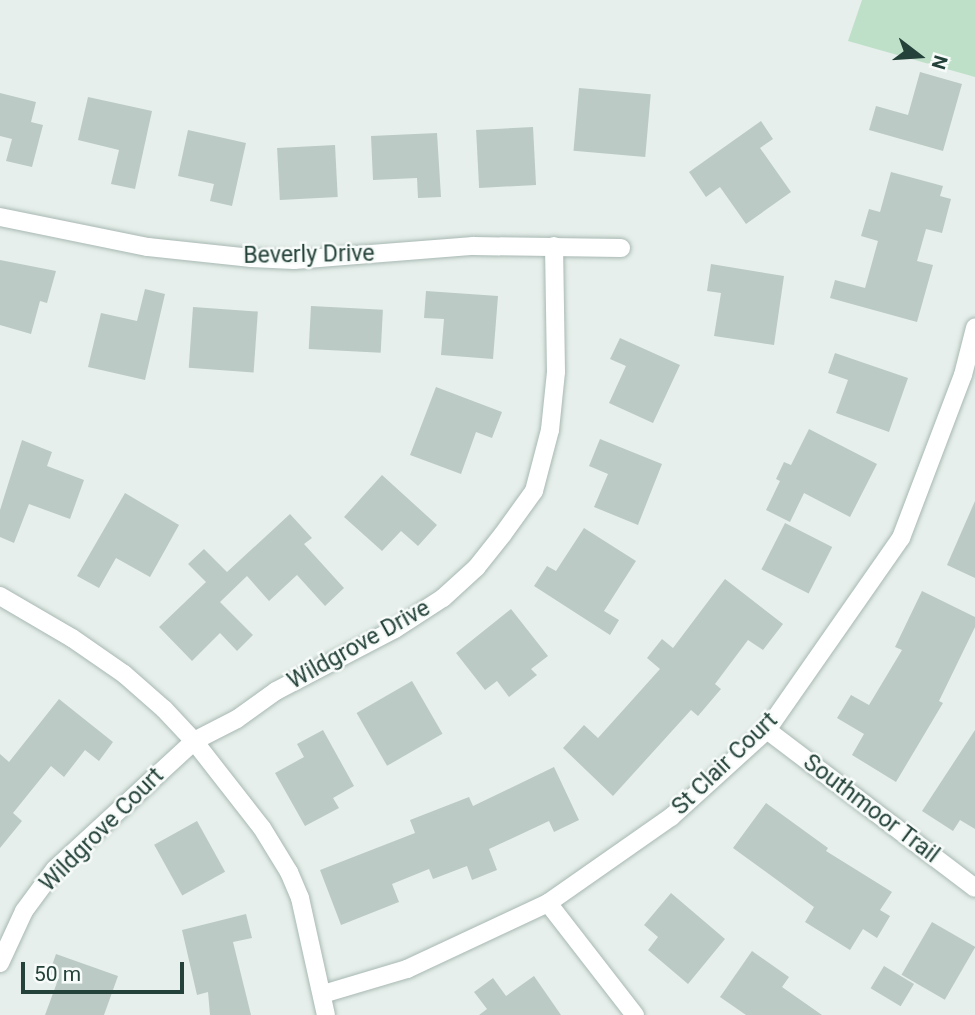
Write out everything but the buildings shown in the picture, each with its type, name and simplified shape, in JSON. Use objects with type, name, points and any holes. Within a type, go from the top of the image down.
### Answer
[{"type":"street","name":"Beverly Drive","points":[[0,217],[148,247],[251,258],[294,260],[473,246],[621,248]]},
{"type":"street","name":"Wildgrove Drive","points":[[194,741],[237,719],[276,691],[395,629],[443,598],[476,568],[503,534],[534,491],[550,430],[556,372],[554,246]]},
{"type":"street","name":"St Clair Court","points":[[323,994],[407,969],[548,904],[671,817],[767,730],[901,538],[963,374],[975,328]]},
{"type":"street","points":[[0,596],[72,638],[124,674],[164,709],[194,741],[262,828],[289,872],[300,898],[326,1015]]},
{"type":"street","name":"Southmoor Trail","points":[[767,730],[975,888]]},
{"type":"street","name":"Wildgrove Court","points":[[0,963],[24,911],[55,869],[194,741]]},
{"type":"street","points":[[548,904],[635,1015]]},
{"type":"green space","points":[[862,0],[975,0],[975,77],[848,41]]}]
